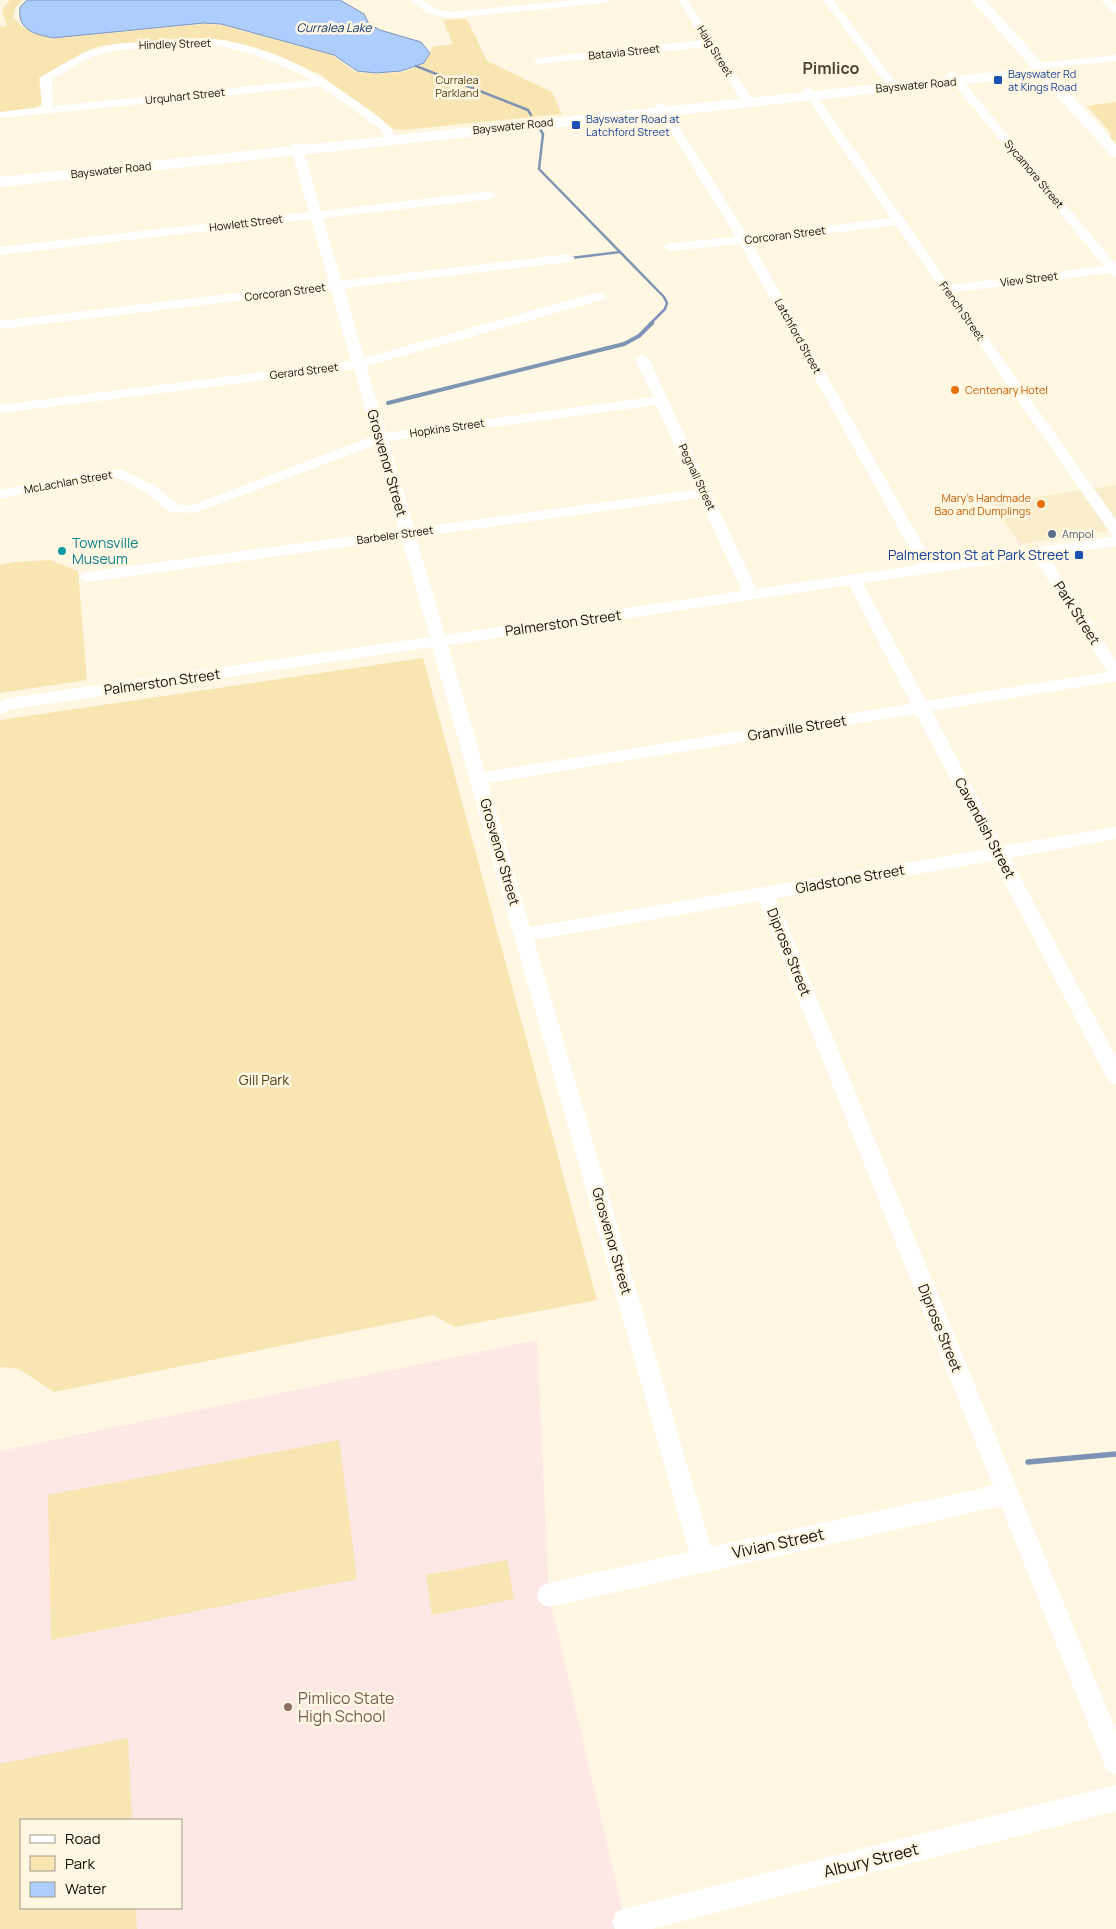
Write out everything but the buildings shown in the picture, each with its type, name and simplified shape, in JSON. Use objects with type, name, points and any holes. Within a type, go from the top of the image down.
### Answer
[{"type":"main road","points":[[978,0],[1116,153]]},
{"type":"main road","name":"Bayswater Road","points":[[0,175],[296,147],[1041,69]]},
{"type":"main road","name":"Bayswater Road","points":[[810,93],[890,82],[954,78]]},
{"type":"main road","name":"Bayswater Road","points":[[0,182],[296,147]]},
{"type":"street","points":[[416,0],[432,12],[451,15],[605,0]]},
{"type":"street","name":"Haig Street","points":[[683,0],[746,100]]},
{"type":"street","points":[[828,0],[890,82]]},
{"type":"street","name":"Hindley Street","points":[[48,110],[46,78],[87,55],[116,47],[204,41],[227,43],[266,54],[315,77],[384,126],[390,137]]},
{"type":"street","name":"Batavia Street","points":[[538,61],[710,43]]},
{"type":"street","name":"Bayswater Road","points":[[1041,69],[1116,58]]},
{"type":"street","name":"Bayswater Road","points":[[1041,69],[1116,63]]},
{"type":"street","name":"Sycamore Street","points":[[954,78],[1114,271]]},
{"type":"street","name":"Urquhart Street","points":[[48,110],[322,82]]},
{"type":"street","name":"French Street","points":[[810,93],[1116,531]]},
{"type":"street","name":"Latchford Street","points":[[662,108],[744,240],[929,569]]},
{"type":"street","points":[[0,116],[48,110]]},
{"type":"street","name":"Grosvenor Street","points":[[296,147],[703,1560]]},
{"type":"street","name":"Howlett Street","points":[[0,251],[491,195]]},
{"type":"street","name":"Corcoran Street","points":[[670,247],[899,221]]},
{"type":"street","name":"Corcoran Street","points":[[0,325],[569,258]]},
{"type":"street","name":"View Street","points":[[947,290],[1114,271]]},
{"type":"street","name":"Gerard Street","points":[[0,409],[359,364],[600,296]]},
{"type":"street","name":"Pegnall Street","points":[[642,359],[751,595]]},
{"type":"street","name":"Hopkins Street","points":[[185,510],[204,506],[380,438],[661,400]]},
{"type":"street","name":"McLachlan Street","points":[[0,494],[80,478],[121,473],[150,490],[175,508],[185,510]]},
{"type":"street","name":"Barbeler Street","points":[[87,577],[704,493]]},
{"type":"street","name":"Palmerston Street","points":[[3,705],[1116,541]]},
{"type":"street","name":"Park Street","points":[[1038,552],[1116,675]]},
{"type":"street","name":"Cavendish Street","points":[[854,580],[1116,1076]]},
{"type":"street","name":"Granville Street","points":[[478,779],[1116,675]]},
{"type":"street","name":"Gladstone Street","points":[[524,935],[1116,833]]},
{"type":"street","name":"Diprose Street","points":[[765,893],[1116,1762]]},
{"type":"street","name":"Vivian Street","points":[[550,1595],[1007,1494]]},
{"type":"street","name":"Albury Street","points":[[626,1922],[1116,1798]]},
{"type":"shaded area","points":[[1116,485],[1116,530],[1020,544],[992,504]]},
{"type":"shaded area","name":"Pimlico State High School","points":[[537,1340],[549,1595],[627,1929],[0,1929],[0,1451]]},
{"type":"green space","name":"Curralea Parkland","points":[[10,0],[23,0],[16,7],[13,17],[21,26],[31,32],[52,39],[203,24],[220,25],[332,55],[355,72],[377,74],[403,72],[426,63],[432,47],[453,44],[443,20],[467,19],[487,61],[552,92],[562,114],[403,130],[393,129],[321,75],[275,54],[225,40],[183,38],[105,45],[91,49],[39,78],[42,104],[35,108],[0,113],[0,27],[7,26],[2,10]]},
{"type":"green space","points":[[1116,102],[1116,147],[1111,142],[1110,132],[1087,106]]},
{"type":"green space","points":[[51,560],[78,571],[87,680],[0,693],[0,565],[15,562]]},
{"type":"green space","name":"Gill Park","points":[[423,658],[597,1300],[455,1327],[433,1315],[54,1392],[19,1369],[0,1367],[0,720]]},
{"type":"green space","points":[[339,1440],[357,1579],[51,1640],[48,1495]]},
{"type":"green space","points":[[507,1560],[514,1599],[432,1615],[426,1575]]},
{"type":"green space","points":[[128,1738],[132,1819],[20,1819],[20,1909],[136,1909],[137,1929],[0,1929],[0,1764]]},
{"type":"water","name":"Curralea Lake","points":[[27,0],[340,0],[364,14],[369,24],[380,30],[421,42],[430,53],[424,63],[401,71],[376,73],[357,71],[334,55],[221,24],[204,23],[53,38],[39,35],[24,26],[21,21],[20,7]]},
{"type":"waterway","points":[[416,66],[528,110],[531,115]]},
{"type":"waterway","points":[[540,129],[543,134],[539,169],[664,297],[667,303],[665,309],[650,324]]},
{"type":"waterway","points":[[571,258],[620,252]]},
{"type":"waterway","points":[[388,403],[624,344],[639,336],[652,323]]},
{"type":"waterway","points":[[1028,1462],[1116,1454]]},
{"type":"place","name":"Bayswater Rd at Kings Road","points":[[998,80]]},
{"type":"place","name":"Bayswater Road at Latchford Street","points":[[576,125]]},
{"type":"place","name":"Centenary Hotel","points":[[955,390]]},
{"type":"place","name":"Mary's Handmade Bao and Dumplings","points":[[1041,504]]},
{"type":"place","name":"Ampol","points":[[1052,534]]},
{"type":"place","name":"Townsville Museum","points":[[62,551]]},
{"type":"place","name":"Palmerston St at Park Street","points":[[1079,555]]},
{"type":"place","name":"Pimlico State High School","points":[[288,1707]]},
{"type":"district","name":"Pimlico","points":[[831,68]]}]
